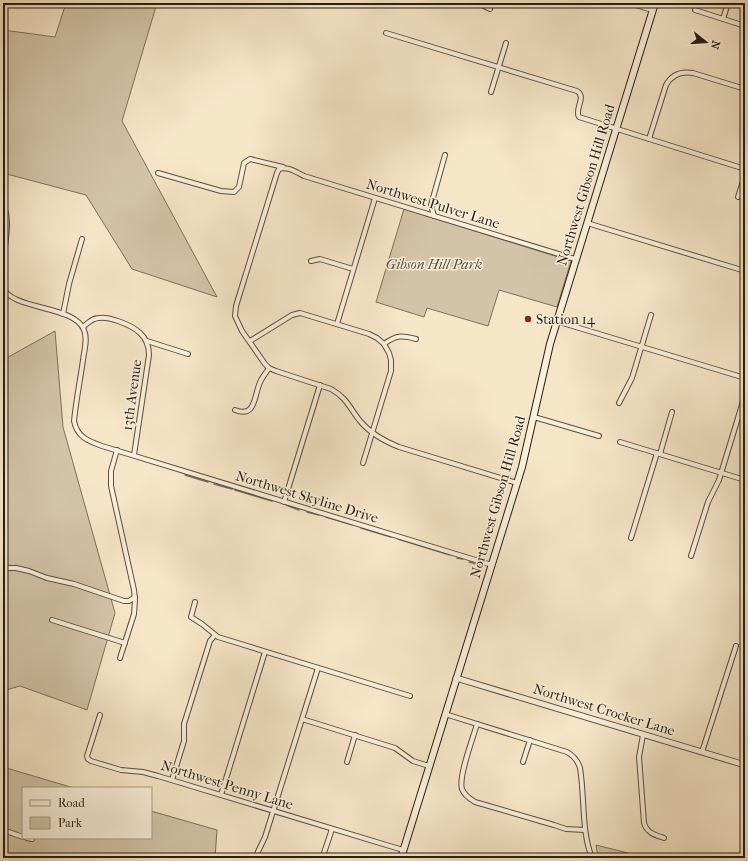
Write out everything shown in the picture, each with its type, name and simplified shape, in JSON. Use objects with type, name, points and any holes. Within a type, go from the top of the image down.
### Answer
[{"type":"main road","name":"Northwest Gibson Hill Road","points":[[401,858],[517,483],[528,445],[545,362],[556,321],[655,3]]},
{"type":"street","points":[[478,3],[490,9]]},
{"type":"street","points":[[629,3],[652,10]]},
{"type":"street","points":[[723,19],[728,3]]},
{"type":"street","points":[[695,10],[745,26]]},
{"type":"street","points":[[386,33],[577,91],[582,96],[577,112],[579,117],[745,169]]},
{"type":"street","points":[[491,92],[506,43]]},
{"type":"street","points":[[649,139],[666,85],[669,80],[677,74],[687,72],[693,73],[745,90]]},
{"type":"street","points":[[434,216],[431,205],[445,154]]},
{"type":"street","name":"Northwest Pulver Lane","points":[[158,173],[221,192],[234,192],[239,187],[244,163],[250,159],[292,170],[304,176],[576,259]]},
{"type":"street","points":[[284,168],[279,169],[277,173],[236,306],[235,316],[269,368],[331,388],[342,396],[360,421],[382,439],[399,447],[517,483]]},
{"type":"street","points":[[738,197],[745,175]]},
{"type":"street","points":[[337,324],[375,198]]},
{"type":"street","points":[[3,205],[7,214],[3,260]]},
{"type":"street","points":[[587,223],[745,271]]},
{"type":"street","points":[[63,314],[69,284],[82,239]]},
{"type":"street","points":[[312,261],[320,259],[353,269]]},
{"type":"street","points":[[3,287],[4,295],[63,314],[83,327],[94,319],[108,318],[131,326],[139,331],[146,340],[188,354]]},
{"type":"street","points":[[250,341],[295,314],[304,314],[369,334],[384,344],[389,353],[392,366],[364,463]]},
{"type":"street","points":[[619,403],[632,378],[651,315]]},
{"type":"street","points":[[556,321],[745,378]]},
{"type":"street","name":"Northwest Skyline Drive","points":[[83,327],[85,332],[85,344],[75,410],[75,427],[78,433],[87,440],[492,565]]},
{"type":"street","points":[[384,344],[399,336],[408,336],[416,339]]},
{"type":"street","name":"13th Avenue","points":[[134,455],[149,355],[146,340]]},
{"type":"street","points":[[235,410],[243,412],[250,410],[259,384],[269,368]]},
{"type":"street","points":[[284,502],[320,385]]},
{"type":"street","points":[[691,556],[708,502],[721,472],[745,395]]},
{"type":"street","points":[[631,538],[672,412]]},
{"type":"street","points":[[534,417],[599,436]]},
{"type":"street","points":[[620,442],[745,480]]},
{"type":"street","points":[[117,450],[111,471],[112,486],[135,597],[134,614],[120,658]]},
{"type":"street","points":[[3,568],[16,568],[29,571],[47,578],[74,584],[124,601],[129,601],[135,597]]},
{"type":"street","points":[[195,602],[191,617],[224,639],[410,696]]},
{"type":"street","points":[[52,620],[125,643]]},
{"type":"street","points":[[172,780],[184,741],[184,724],[210,641],[215,634]]},
{"type":"street","points":[[702,752],[736,646]]},
{"type":"street","points":[[221,795],[265,652]]},
{"type":"street","points":[[254,858],[265,837],[318,668]]},
{"type":"street","name":"Northwest Crocker Lane","points":[[456,678],[745,765]]},
{"type":"street","points":[[445,714],[568,752],[577,760],[581,772],[587,840],[592,858]]},
{"type":"street","name":"Northwest Penny Lane","points":[[100,715],[87,756],[90,760],[121,770],[143,772],[172,780],[403,850]]},
{"type":"street","points":[[302,719],[395,748],[413,761],[429,766]]},
{"type":"street","points":[[477,724],[461,778],[464,794],[475,802],[566,829],[586,830]]},
{"type":"street","points":[[347,762],[355,735]]},
{"type":"street","points":[[643,735],[639,757],[644,823],[649,831],[664,838]]},
{"type":"street","points":[[523,762],[530,740]]},
{"type":"street","points":[[324,853],[332,829]]},
{"type":"street","points":[[3,830],[22,837]]},
{"type":"green space","points":[[66,3],[157,3],[122,121],[217,297],[132,269],[86,195],[3,173],[3,30],[55,37]]},
{"type":"green space","name":"Gibson Hill Park","points":[[404,209],[571,261],[557,307],[499,290],[488,326],[427,308],[424,317],[376,302]]},
{"type":"green space","points":[[55,331],[63,427],[115,613],[87,710],[20,686],[3,691],[3,360]]},
{"type":"green space","points":[[3,767],[71,787],[22,787],[22,839],[152,839],[152,811],[217,830],[215,858],[3,858]]},
{"type":"green space","points":[[596,845],[636,855],[639,858],[598,858]]},
{"type":"waterway","points":[[185,475],[208,482]]},
{"type":"waterway","points":[[214,484],[232,489]]},
{"type":"waterway","points":[[235,490],[272,501]]},
{"type":"waterway","points":[[286,505],[299,510]]},
{"type":"waterway","points":[[307,512],[319,515]]},
{"type":"waterway","points":[[326,517],[353,525]]},
{"type":"waterway","points":[[361,528],[391,537]]},
{"type":"waterway","points":[[398,539],[450,555]]},
{"type":"waterway","points":[[457,558],[463,559]]},
{"type":"waterway","points":[[469,562],[480,565]]},
{"type":"place","name":"Station 14","points":[[528,319]]}]
